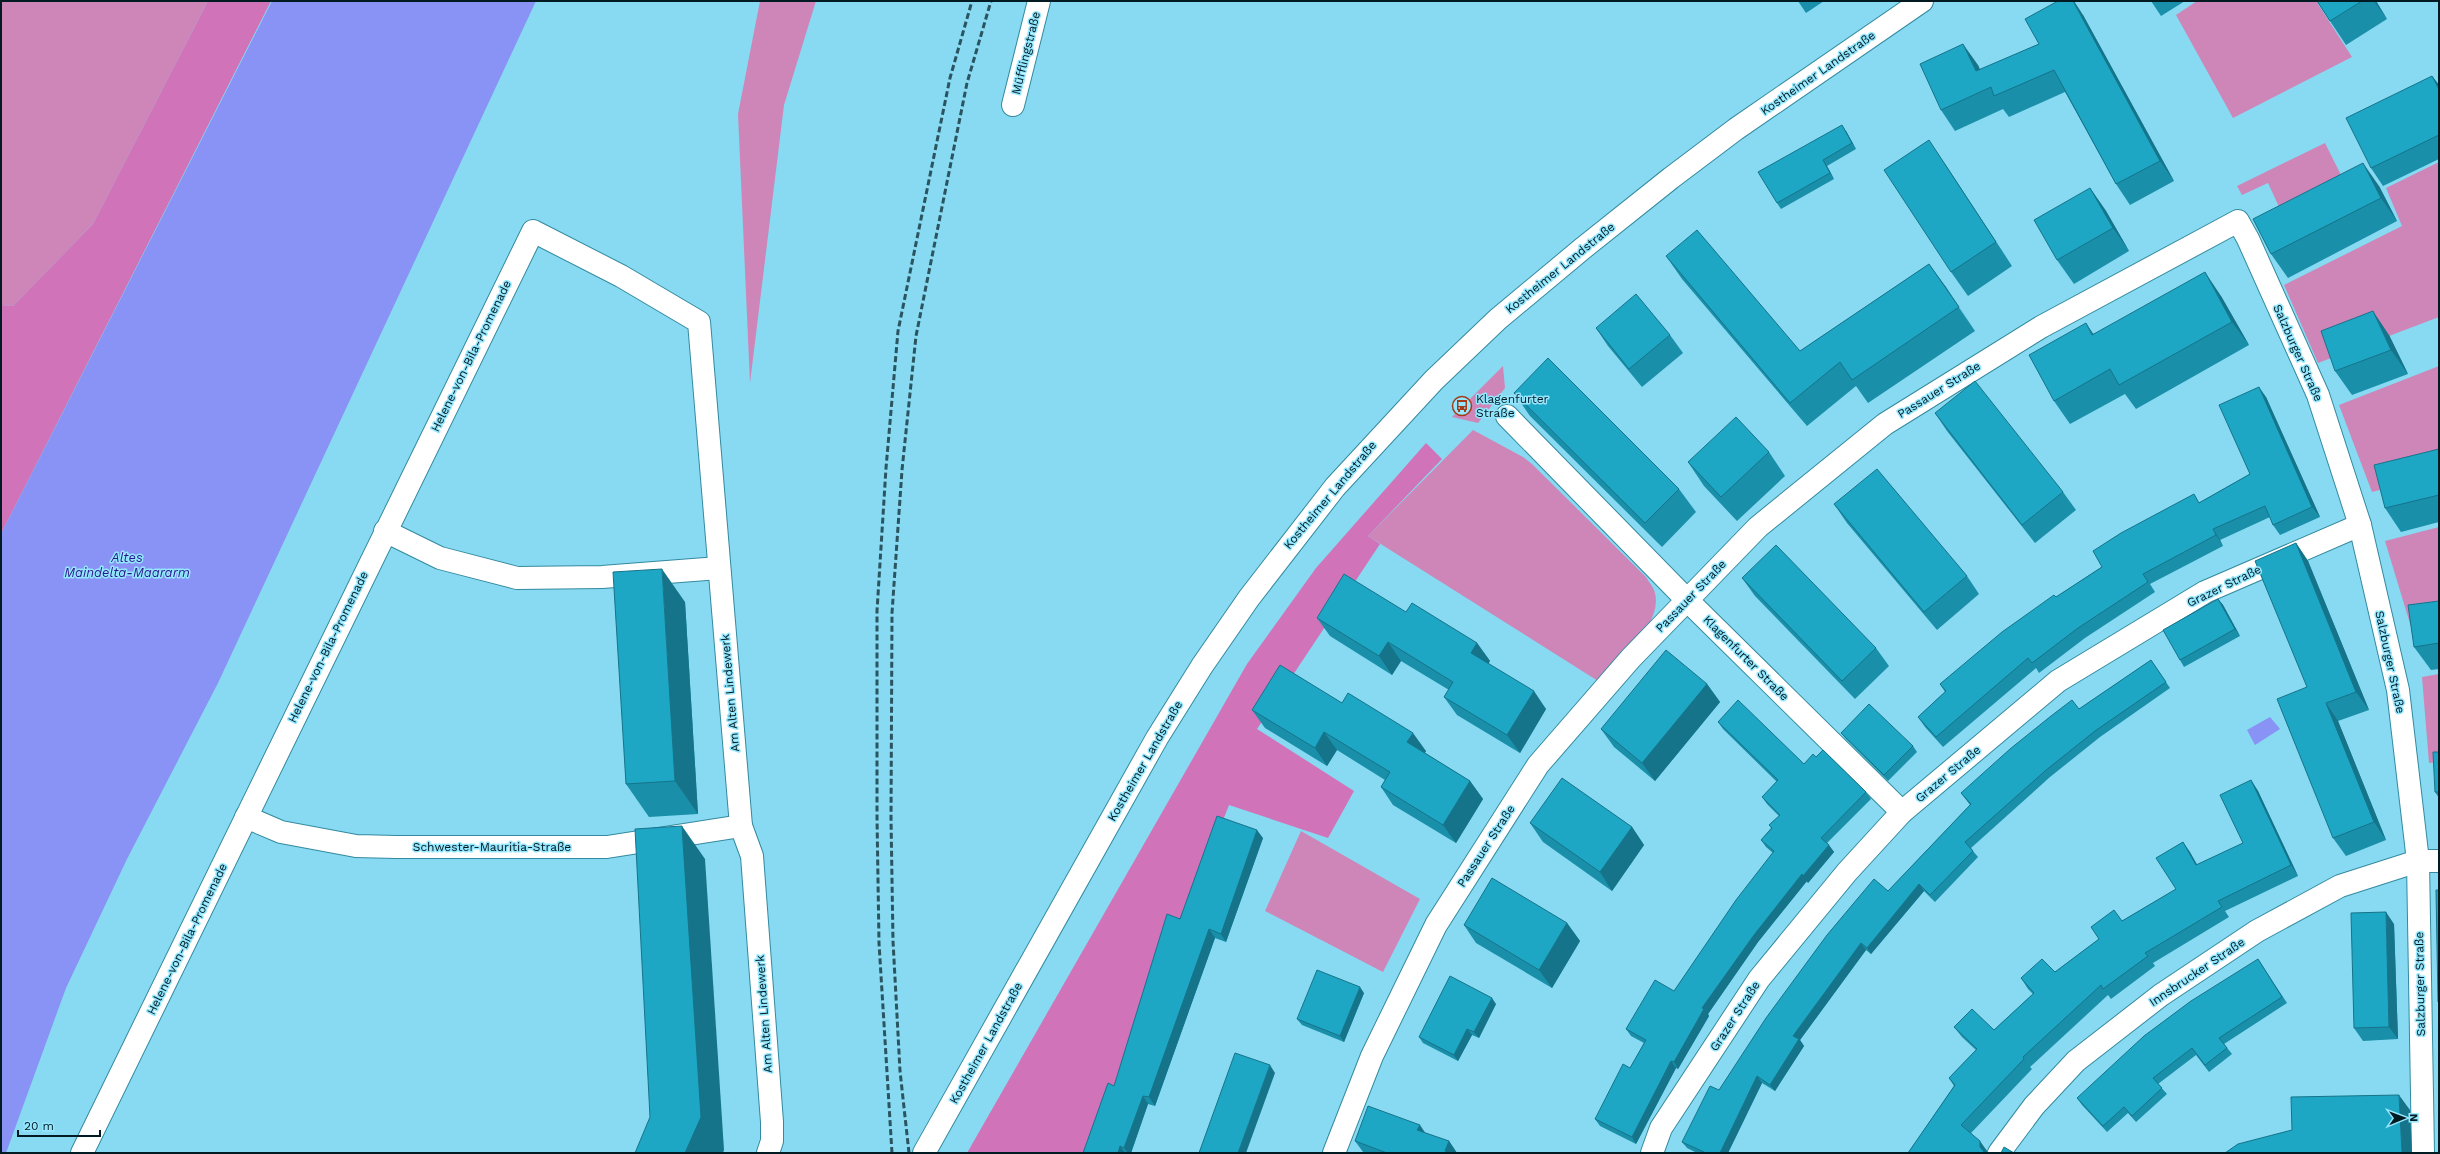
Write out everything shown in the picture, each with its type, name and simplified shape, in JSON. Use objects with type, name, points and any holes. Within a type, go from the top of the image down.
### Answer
[{"type":"street","name":"Müfflingstraße","points":[[1013,105],[1039,1]]},
{"type":"street","name":"Kostheimer Landstraße","points":[[924,1153],[1157,738],[1202,666],[1291,541],[1375,442],[1434,380],[1498,319],[1653,192],[1743,124],[1922,1]]},
{"type":"street","name":"Salzburger Straße","points":[[2238,220],[2318,395],[2360,525],[2398,690],[2429,861],[2423,1153]]},
{"type":"street","name":"Passauer Straße","points":[[1334,1153],[1372,1056],[1436,925],[1538,765],[1631,658],[1688,601],[1758,527],[1885,424],[2041,328],[2238,220]]},
{"type":"street","name":"Helene-von-Bila-Promenade","points":[[82,1153],[533,231],[620,276]]},
{"type":"street","name":"Am Alten Lindewerk","points":[[620,276],[699,322],[740,826],[752,856],[772,1122],[772,1141],[768,1153]]},
{"type":"street","name":"Klagenfurter Straße","points":[[1507,416],[1688,601],[1902,812]]},
{"type":"street","name":"Grazer Straße","points":[[1652,1153],[1661,1128],[1759,979],[1846,872],[1902,812],[2058,681],[2205,592],[2360,525]]},
{"type":"street","points":[[385,531],[440,558],[517,578],[602,577],[719,568]]},
{"type":"street","name":"Schwester-Mauritia-Straße","points":[[246,817],[281,832],[356,846],[396,847],[607,847],[740,826]]},
{"type":"street","name":"Innsbrucker Straße","points":[[2000,1153],[2034,1106],[2076,1061],[2161,995],[2257,931],[2340,886],[2429,861]]},
{"type":"shaded area","points":[[1,1],[208,1],[93,224],[13,306],[1,305]]},
{"type":"shaded area","points":[[208,1],[271,1],[1,534],[1,305],[13,306],[93,224]]},
{"type":"shaded area","points":[[760,1],[816,1],[784,105],[750,383],[738,114]]},
{"type":"shaded area","points":[[2197,1],[2316,1],[2352,57],[2233,118],[2176,15]]},
{"type":"shaded area","points":[[2325,143],[2343,179],[2280,209],[2268,183],[2242,195],[2237,186]]},
{"type":"shaded area","points":[[2439,162],[2439,317],[2318,363],[2284,285],[2402,226],[2386,188]]},
{"type":"shaded area","points":[[1503,366],[1505,388],[1478,423],[1452,417]]},
{"type":"shaded area","points":[[2439,366],[2439,475],[2372,492],[2339,405]]},
{"type":"shaded area","points":[[1473,430],[1523,457],[1532,464],[1646,577],[1654,589],[1656,605],[1646,629],[1627,652],[1598,681],[1368,536]]},
{"type":"shaded area","points":[[1426,443],[1442,459],[1368,536],[1380,544],[1257,729],[1354,791],[1328,838],[1229,805],[1092,1153],[967,1153],[1247,664],[1316,568]]},
{"type":"shaded area","points":[[2439,527],[2439,621],[2411,627],[2385,541]]},
{"type":"shaded area","points":[[2439,674],[2439,762],[2429,763],[2422,677]]},
{"type":"shaded area","points":[[1301,831],[1420,899],[1383,972],[1265,911]]},
{"type":"water","name":"Altes Maindelta-Maararm","points":[[272,1],[536,1],[218,683],[127,859],[66,988],[6,1153],[1,1153],[1,534]]},
{"type":"water","points":[[2270,717],[2280,729],[2255,745],[2247,730]]},
{"type":"building","points":[[2058,1],[2073,1],[2160,161],[2116,184],[2054,70],[1994,96],[1991,87],[1941,110],[1920,64],[1963,44],[1976,71],[2039,44],[2025,19]]},
{"type":"building","points":[[2317,1],[2362,1],[2330,21]]},
{"type":"building","points":[[2432,76],[2439,89],[2439,135],[2371,168],[2346,118]]},
{"type":"building","points":[[1842,125],[1852,143],[1823,160],[1830,173],[1777,203],[1758,172]]},
{"type":"building","points":[[1929,140],[1996,242],[1951,272],[1884,170]]},
{"type":"building","points":[[2363,163],[2381,198],[2271,254],[2253,219]]},
{"type":"building","points":[[2090,188],[2113,228],[2057,260],[2034,220]]},
{"type":"building","points":[[1697,230],[1800,351],[1929,264],[1959,307],[1852,380],[1840,362],[1790,403],[1666,256]]},
{"type":"building","points":[[2205,272],[2232,322],[2119,385],[2110,369],[2054,401],[2029,355],[2086,323],[2092,335]]},
{"type":"building","points":[[1636,294],[1670,335],[1629,369],[1596,328]]},
{"type":"building","points":[[2373,311],[2391,350],[2335,371],[2321,331]]},
{"type":"building","points":[[1548,358],[1679,489],[1645,523],[1514,393]]},
{"type":"building","points":[[1975,381],[2063,492],[2022,525],[1935,413]]},
{"type":"building","points":[[2259,387],[2312,507],[2273,525],[2265,506],[2213,529],[2216,535],[2143,574],[2148,582],[2078,628],[2032,663],[2028,658],[1936,737],[1918,717],[1946,691],[1940,684],[2002,632],[2054,595],[2056,597],[2102,567],[2093,551],[2121,533],[2194,494],[2199,503],[2250,474],[2219,405]]},
{"type":"building","points":[[1736,417],[1769,452],[1721,497],[1688,462]]},
{"type":"building","points":[[2439,449],[2439,495],[2385,508],[2374,465]]},
{"type":"building","points":[[1877,469],[1967,576],[1924,612],[1834,504]]},
{"type":"building","points":[[2296,543],[2356,692],[2326,703],[2374,822],[2333,838],[2277,699],[2307,687],[2255,561]]},
{"type":"building","points":[[1776,545],[1876,648],[1842,681],[1742,578]]},
{"type":"building","points":[[662,569],[675,781],[626,784],[613,572]]},
{"type":"building","points":[[1344,574],[1406,612],[1412,603],[1477,643],[1471,653],[1534,691],[1507,735],[1444,697],[1453,682],[1388,642],[1379,656],[1317,618]]},
{"type":"building","points":[[2218,599],[2235,629],[2180,660],[2163,630]]},
{"type":"building","points":[[2439,601],[2439,643],[2414,647],[2408,605]]},
{"type":"building","points":[[1666,650],[1707,684],[1642,763],[1601,729]]},
{"type":"building","points":[[2151,660],[2166,682],[2095,731],[2045,771],[1965,842],[1973,851],[1930,895],[1919,884],[1867,948],[1861,943],[1793,1036],[1799,1039],[1770,1085],[1757,1076],[1720,1153],[1706,1153],[1682,1142],[1710,1086],[1719,1090],[1766,1018],[1827,935],[1874,879],[1888,891],[1971,804],[1961,793],[2010,749],[2072,700],[2079,709]]},
{"type":"building","points":[[1280,665],[1342,703],[1348,693],[1413,733],[1407,742],[1470,781],[1443,825],[1381,787],[1390,772],[1324,732],[1315,748],[1252,710]]},
{"type":"building","points":[[1738,700],[1804,764],[1813,754],[1816,757],[1823,750],[1866,792],[1821,838],[1829,845],[1803,876],[1802,874],[1754,935],[1702,1008],[1704,1009],[1674,1062],[1671,1061],[1632,1137],[1595,1119],[1623,1064],[1630,1068],[1646,1040],[1626,1029],[1655,980],[1674,991],[1736,900],[1774,851],[1761,840],[1772,828],[1769,825],[1780,815],[1762,797],[1778,780],[1718,722]]},
{"type":"building","points":[[1869,704],[1913,746],[1884,775],[1841,733]]},
{"type":"building","points":[[2433,752],[2439,752],[2439,792],[2435,792]]},
{"type":"building","points":[[1562,778],[1632,827],[1600,872],[1530,823]]},
{"type":"building","points":[[2251,780],[2291,865],[2218,901],[2222,907],[2145,953],[2148,956],[2103,989],[2101,985],[2023,1057],[2024,1059],[1961,1125],[1980,1141],[1980,1147],[1985,1153],[1908,1153],[1955,1085],[1949,1078],[1977,1049],[1954,1027],[1972,1009],[1994,1030],[2034,993],[2021,978],[2042,959],[2055,972],[2099,939],[2091,927],[2114,910],[2122,921],[2176,889],[2156,858],[2183,842],[2196,865],[2243,843],[2220,795]]},
{"type":"building","points":[[1217,816],[1257,830],[1221,934],[1209,929],[1149,1097],[1143,1096],[1124,1148],[1120,1146],[1118,1153],[1083,1153],[1108,1083],[1114,1086],[1167,914],[1180,919]]},
{"type":"building","points":[[682,826],[701,1117],[685,1153],[635,1153],[650,1117],[635,829]]},
{"type":"building","points":[[1492,878],[1567,923],[1539,970],[1464,925]]},
{"type":"building","points":[[2436,890],[2439,890],[2439,1002],[2438,1002]]},
{"type":"building","points":[[2386,912],[2389,1027],[2354,1028],[2351,913]]},
{"type":"building","points":[[2258,959],[2282,997],[2219,1038],[2227,1048],[2205,1065],[2192,1048],[2153,1078],[2162,1088],[2132,1116],[2124,1107],[2103,1126],[2077,1098],[2144,1036],[2191,1001]]},
{"type":"building","points":[[1317,970],[1360,987],[1340,1036],[1297,1019]]},
{"type":"building","points":[[1450,976],[1492,998],[1474,1032],[1467,1029],[1454,1055],[1419,1037]]},
{"type":"building","points":[[1235,1053],[1270,1065],[1238,1153],[1199,1153]]},
{"type":"building","points":[[2399,1095],[2402,1153],[2225,1153],[2238,1144],[2292,1130],[2291,1097]]},
{"type":"building","points":[[1368,1106],[1420,1125],[1417,1130],[1449,1141],[1445,1151],[1450,1153],[1387,1153],[1355,1141]]},
{"type":"building","points":[[2004,1147],[2014,1153],[2001,1153]]},
{"type":"railway","points":[[892,1153],[879,943],[877,817],[877,611],[886,468],[898,331],[950,78],[972,1]]},
{"type":"railway","points":[[909,1153],[900,1071],[893,941],[891,818],[892,613],[902,470],[916,336],[967,83],[991,1]]},
{"type":"place","name":"Klagenfurter Straße","points":[[1462,406]]}]
